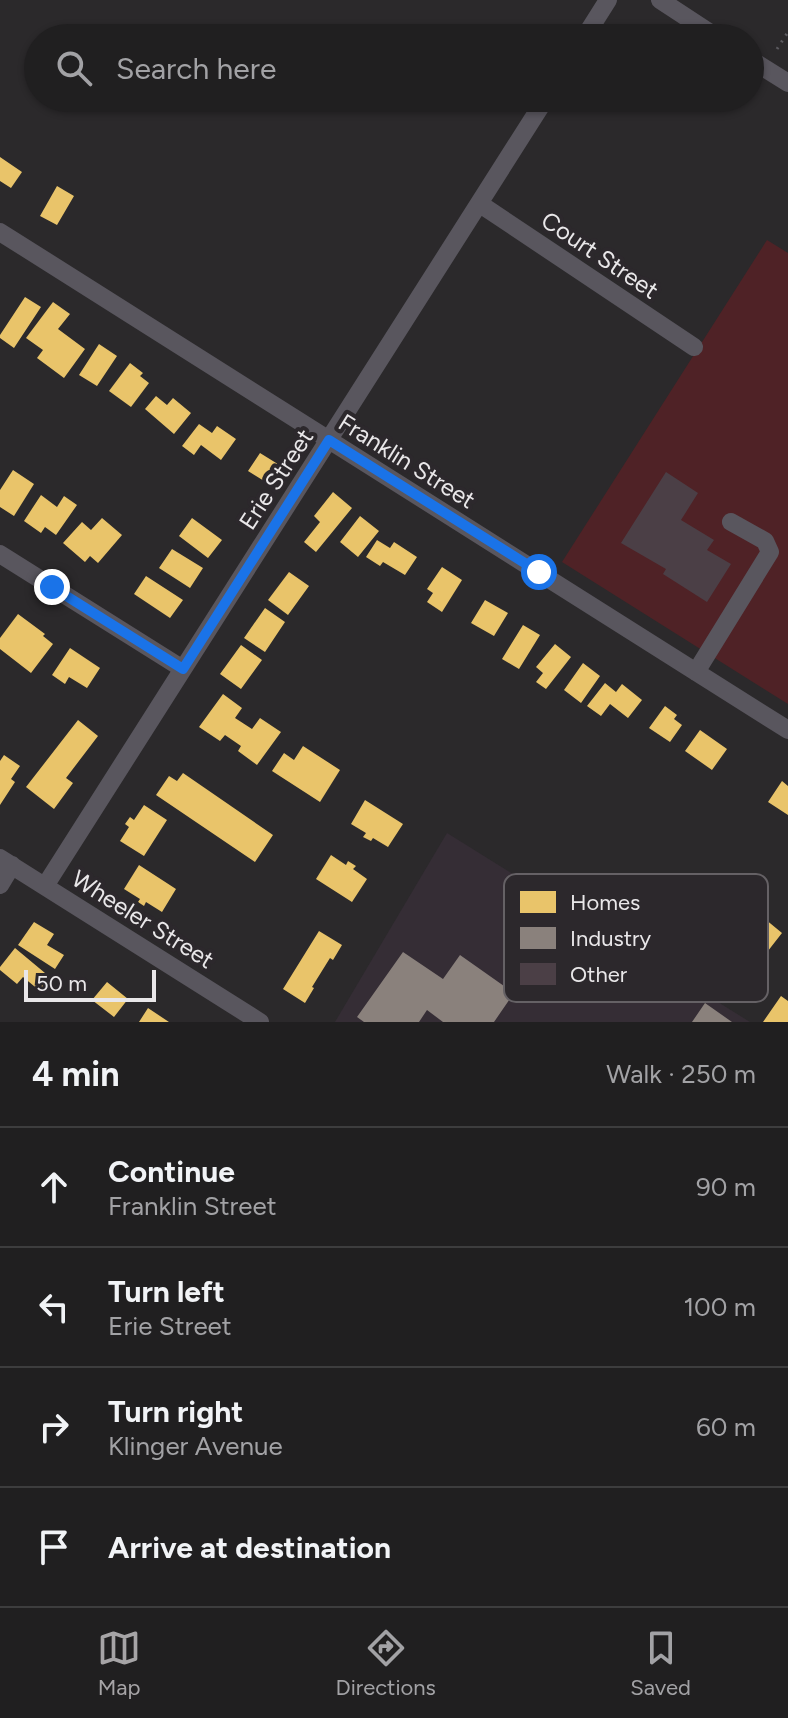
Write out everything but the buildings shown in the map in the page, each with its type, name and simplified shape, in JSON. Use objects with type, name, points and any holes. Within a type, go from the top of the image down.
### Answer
[{"type":"street","points":[[593,24],[608,0]]},
{"type":"street","points":[[660,0],[697,24]]},
{"type":"street","points":[[764,68],[788,83]]},
{"type":"street","name":"Erie Street","points":[[45,886],[537,112]]},
{"type":"street","name":"Court Street","points":[[480,204],[694,347]]},
{"type":"street","name":"Franklin Street","points":[[0,232],[788,730]]},
{"type":"street","points":[[696,672],[770,552],[765,541],[731,522]]},
{"type":"street","points":[[0,554],[183,669]]},
{"type":"street","points":[[0,885],[6,862]]},
{"type":"street","name":"Wheeler Street","points":[[6,862],[234,1015],[260,1022]]},
{"type":"path","points":[[777,49],[788,32]]},
{"type":"shaded area","points":[[767,240],[788,253],[788,704],[562,562]]},
{"type":"shaded area","points":[[447,833],[513,874],[504,874],[504,1002],[718,1002],[750,1022],[335,1022]]},
{"type":"route","points":[[52,587],[183,669],[329,440],[539,572]]}]
